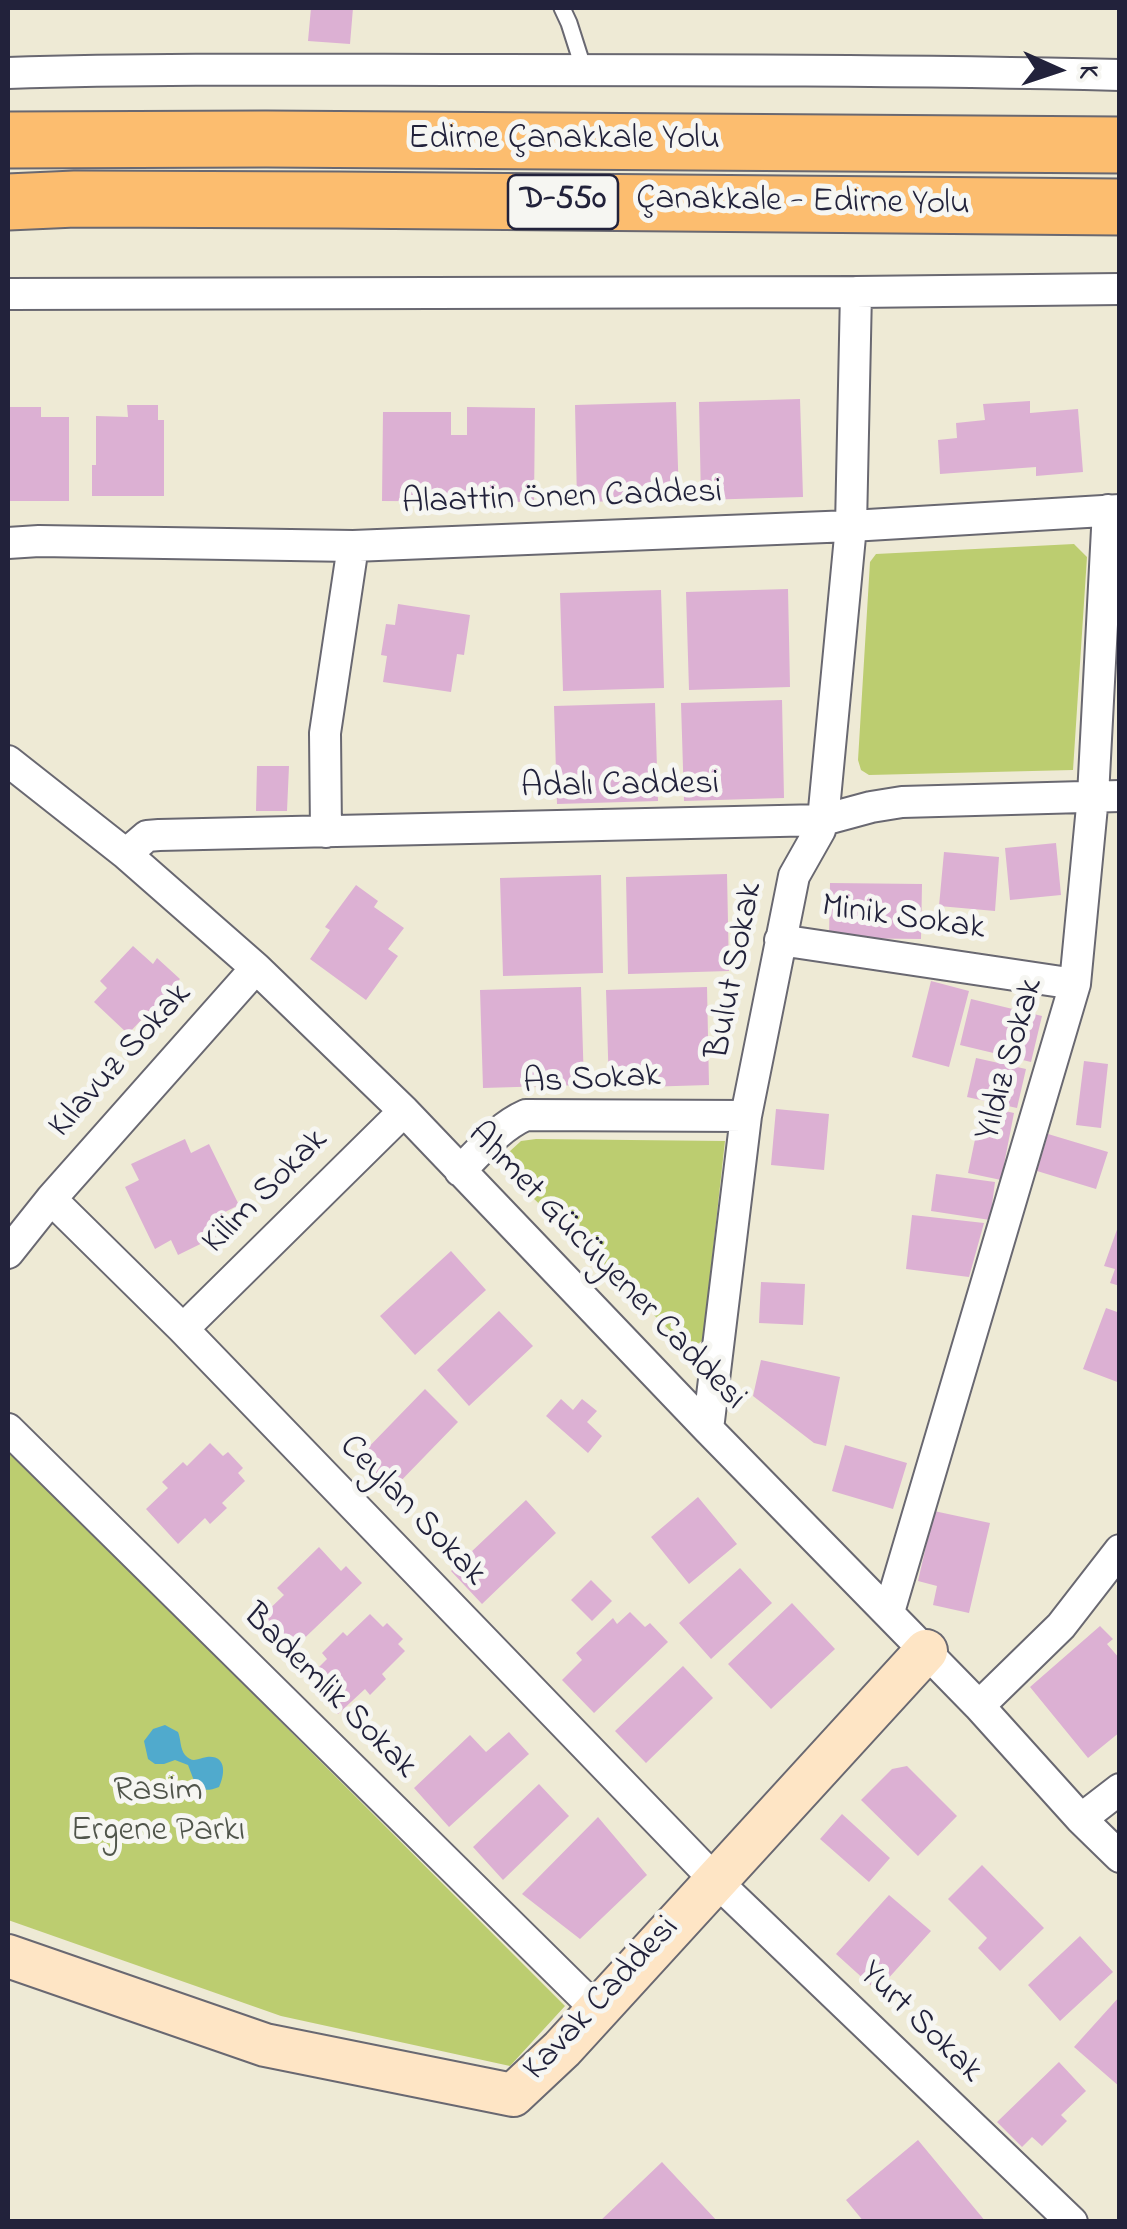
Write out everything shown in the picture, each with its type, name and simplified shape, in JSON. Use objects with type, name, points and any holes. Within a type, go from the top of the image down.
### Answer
[{"type":"highway","name":"Edirne Çanakkale Yolu","points":[[8,140],[1120,145]]},
{"type":"highway","name":"Çanakkale - Edirne Yolu","points":[[8,202],[358,200],[1120,207]]},
{"type":"main road","name":"Kavak Caddesi","points":[[8,1956],[265,2044],[513,2094],[562,2049],[926,1651]]},
{"type":"street","points":[[8,74],[931,70],[1120,76]]},
{"type":"street","points":[[8,294],[1120,288]]},
{"type":"street","name":"Bulut Sokak","points":[[708,1430],[746,1116],[794,876],[822,820],[851,526],[856,292]]},
{"type":"street","name":"Alaattin Önen Caddesi","points":[[8,543],[353,546],[851,526],[1114,510]]},
{"type":"street","name":"Yıldız Sokak","points":[[888,1612],[1074,984],[1106,796],[1114,510]]},
{"type":"street","points":[[326,832],[325,733],[353,546]]},
{"type":"street","name":"Ahmet Gücüyener Caddesi","points":[[10,768],[126,854],[256,968],[404,1111],[1120,1857]]},
{"type":"street","name":"Adalı Caddesi","points":[[126,854],[148,836],[822,820],[902,802],[1106,796]]},
{"type":"street","name":"Minik Sokak","points":[[780,940],[1074,984]]},
{"type":"street","name":"Kılavuz Sokak","points":[[8,1253],[51,1198],[256,968]]},
{"type":"street","name":"Kilim Sokak","points":[[183,1329],[404,1111]]},
{"type":"street","name":"As Sokak","points":[[460,1171],[501,1130],[526,1115],[746,1116]]},
{"type":"street","name":"Ceylan Sokak","points":[[51,1198],[183,1329],[714,1880]]},
{"type":"street","name":"Bademlik Sokak","points":[[8,1429],[597,2010]]},
{"type":"street","points":[[979,1706],[1061,1626],[1120,1550]]},
{"type":"street","points":[[1081,1819],[1120,1789]]},
{"type":"street","name":"Yurt Sokak","points":[[714,1880],[1072,2222]]},
{"type":"lane","points":[[562,8],[584,70]]},
{"type":"green space","points":[[1074,544],[1087,557],[1073,770],[869,775],[861,770],[858,760],[870,562],[876,554]]},
{"type":"green space","points":[[521,1141],[725,1141],[703,1340],[690,1350],[497,1163]]},
{"type":"green space","name":"Rasim Ergene Parkı","points":[[8,1449],[565,2006],[510,2066],[281,2016],[8,1920]]},
{"type":"water","points":[[165,1725],[178,1732],[188,1758],[214,1757],[221,1762],[219,1787],[201,1788],[188,1765],[175,1760],[155,1764],[148,1759],[144,1741],[153,1729]]},
{"type":"building","points":[[311,8],[353,8],[350,44],[308,41]]},
{"type":"building","points":[[800,399],[803,497],[701,500],[699,402]]},
{"type":"building","points":[[1030,401],[1030,413],[1078,409],[1083,472],[1036,476],[1036,467],[940,474],[938,440],[957,438],[956,423],[985,420],[983,404]]},
{"type":"building","points":[[676,402],[679,500],[577,502],[575,405]]},
{"type":"building","points":[[127,405],[158,405],[158,420],[164,420],[164,496],[92,496],[96,416],[128,417]]},
{"type":"building","points":[[8,407],[41,407],[41,417],[69,417],[69,501],[8,501]]},
{"type":"building","points":[[467,407],[535,408],[534,502],[382,501],[383,412],[451,412],[451,435],[467,435]]},
{"type":"building","points":[[788,589],[790,687],[689,690],[686,592]]},
{"type":"building","points":[[661,590],[664,688],[563,691],[560,593]]},
{"type":"building","points":[[398,604],[470,615],[464,655],[457,654],[451,692],[383,682],[387,656],[381,655],[386,624],[395,625]]},
{"type":"building","points":[[782,700],[784,798],[684,801],[681,703]]},
{"type":"building","points":[[655,703],[658,801],[557,804],[554,706]]},
{"type":"building","points":[[257,766],[289,766],[287,811],[256,811]]},
{"type":"building","points":[[1056,843],[1061,895],[1010,900],[1005,848]]},
{"type":"building","points":[[944,852],[999,857],[995,911],[939,906]]},
{"type":"building","points":[[727,874],[729,971],[628,974],[626,877]]},
{"type":"building","points":[[601,875],[603,973],[503,976],[500,878]]},
{"type":"building","points":[[830,883],[922,884],[921,939],[829,938]]},
{"type":"building","points":[[356,885],[378,901],[374,907],[404,928],[388,949],[398,956],[366,1000],[310,959],[330,930],[325,927]]},
{"type":"building","points":[[133,946],[153,964],[157,958],[180,979],[128,1034],[94,1002],[107,988],[100,981]]},
{"type":"building","points":[[931,981],[969,991],[949,1067],[912,1057]]},
{"type":"building","points":[[581,987],[584,1085],[483,1088],[480,990]]},
{"type":"building","points":[[707,987],[709,1085],[609,1088],[606,990]]},
{"type":"building","points":[[971,999],[1042,1016],[1031,1062],[960,1045]]},
{"type":"building","points":[[976,1058],[1026,1069],[1017,1108],[967,1097]]},
{"type":"building","points":[[1084,1061],[1108,1064],[1101,1128],[1076,1125]]},
{"type":"building","points":[[982,1106],[1014,1113],[1001,1180],[968,1173]]},
{"type":"building","points":[[776,1109],[829,1114],[824,1170],[771,1165]]},
{"type":"building","points":[[1048,1134],[1108,1152],[1096,1189],[1037,1171]]},
{"type":"building","points":[[185,1139],[191,1153],[209,1144],[239,1205],[221,1214],[229,1230],[178,1255],[171,1240],[155,1249],[125,1187],[139,1180],[131,1164]]},
{"type":"building","points":[[936,1174],[995,1182],[990,1220],[931,1211]]},
{"type":"building","points":[[912,1215],[984,1223],[969,1277],[906,1269]]},
{"type":"building","points":[[1119,1224],[1120,1286],[1110,1283],[1115,1269],[1104,1266]]},
{"type":"building","points":[[451,1251],[486,1290],[415,1355],[380,1316]]},
{"type":"building","points":[[761,1282],[805,1284],[803,1325],[759,1323]]},
{"type":"building","points":[[1106,1308],[1120,1313],[1120,1383],[1083,1369]]},
{"type":"building","points":[[499,1311],[533,1346],[469,1406],[437,1370]]},
{"type":"building","points":[[761,1360],[840,1377],[826,1446],[814,1443],[753,1396]]},
{"type":"building","points":[[425,1389],[458,1422],[393,1489],[359,1457]]},
{"type":"building","points":[[561,1399],[573,1410],[582,1399],[597,1411],[587,1422],[602,1436],[588,1453],[546,1416]]},
{"type":"building","points":[[210,1443],[223,1456],[228,1452],[243,1468],[238,1473],[245,1481],[222,1503],[227,1508],[210,1524],[205,1518],[178,1544],[146,1509],[168,1488],[162,1482],[183,1462],[187,1466]]},
{"type":"building","points":[[845,1445],[907,1463],[893,1509],[832,1491]]},
{"type":"building","points":[[698,1497],[737,1544],[689,1584],[651,1537]]},
{"type":"building","points":[[526,1500],[556,1533],[482,1604],[451,1571]]},
{"type":"building","points":[[934,1511],[990,1523],[969,1613],[933,1605],[937,1586],[918,1581]]},
{"type":"building","points":[[319,1547],[341,1571],[346,1566],[362,1583],[290,1652],[259,1619],[284,1595],[277,1588]]},
{"type":"building","points":[[740,1568],[772,1603],[711,1659],[679,1623]]},
{"type":"building","points":[[591,1580],[612,1601],[592,1621],[571,1600]]},
{"type":"building","points":[[792,1603],[835,1649],[771,1709],[728,1664]]},
{"type":"building","points":[[630,1612],[645,1627],[650,1623],[668,1642],[594,1713],[562,1680],[582,1660],[576,1653],[613,1618],[617,1624]]},
{"type":"building","points":[[370,1614],[383,1627],[387,1623],[403,1639],[398,1644],[405,1651],[382,1674],[386,1679],[370,1695],[365,1689],[338,1714],[306,1680],[327,1659],[322,1653],[343,1632],[347,1636]]},
{"type":"building","points":[[1100,1626],[1113,1639],[1107,1644],[1120,1659],[1120,1732],[1088,1758],[1030,1687]]},
{"type":"building","points":[[683,1666],[713,1698],[646,1763],[615,1731]]},
{"type":"building","points":[[509,1732],[529,1754],[449,1827],[414,1788],[470,1735],[486,1752]]},
{"type":"building","points":[[907,1766],[957,1816],[918,1856],[861,1800],[892,1769]]},
{"type":"building","points":[[539,1784],[569,1816],[503,1880],[473,1847]]},
{"type":"building","points":[[842,1814],[890,1858],[869,1882],[820,1839]]},
{"type":"building","points":[[598,1817],[647,1875],[580,1939],[522,1894]]},
{"type":"building","points":[[982,1865],[1044,1928],[1000,1971],[978,1948],[987,1938],[948,1899]]},
{"type":"building","points":[[889,1895],[931,1931],[877,1991],[836,1954]]},
{"type":"building","points":[[1080,1936],[1113,1972],[1060,2021],[1028,1985]]},
{"type":"building","points":[[1120,1996],[1120,2087],[1074,2047]]},
{"type":"building","points":[[1059,2062],[1086,2091],[1061,2115],[1067,2121],[1042,2146],[1032,2137],[1022,2147],[997,2122]]},
{"type":"building","points":[[918,2140],[986,2222],[864,2222],[846,2200]]},
{"type":"building","points":[[662,2162],[718,2222],[599,2222]]}]
